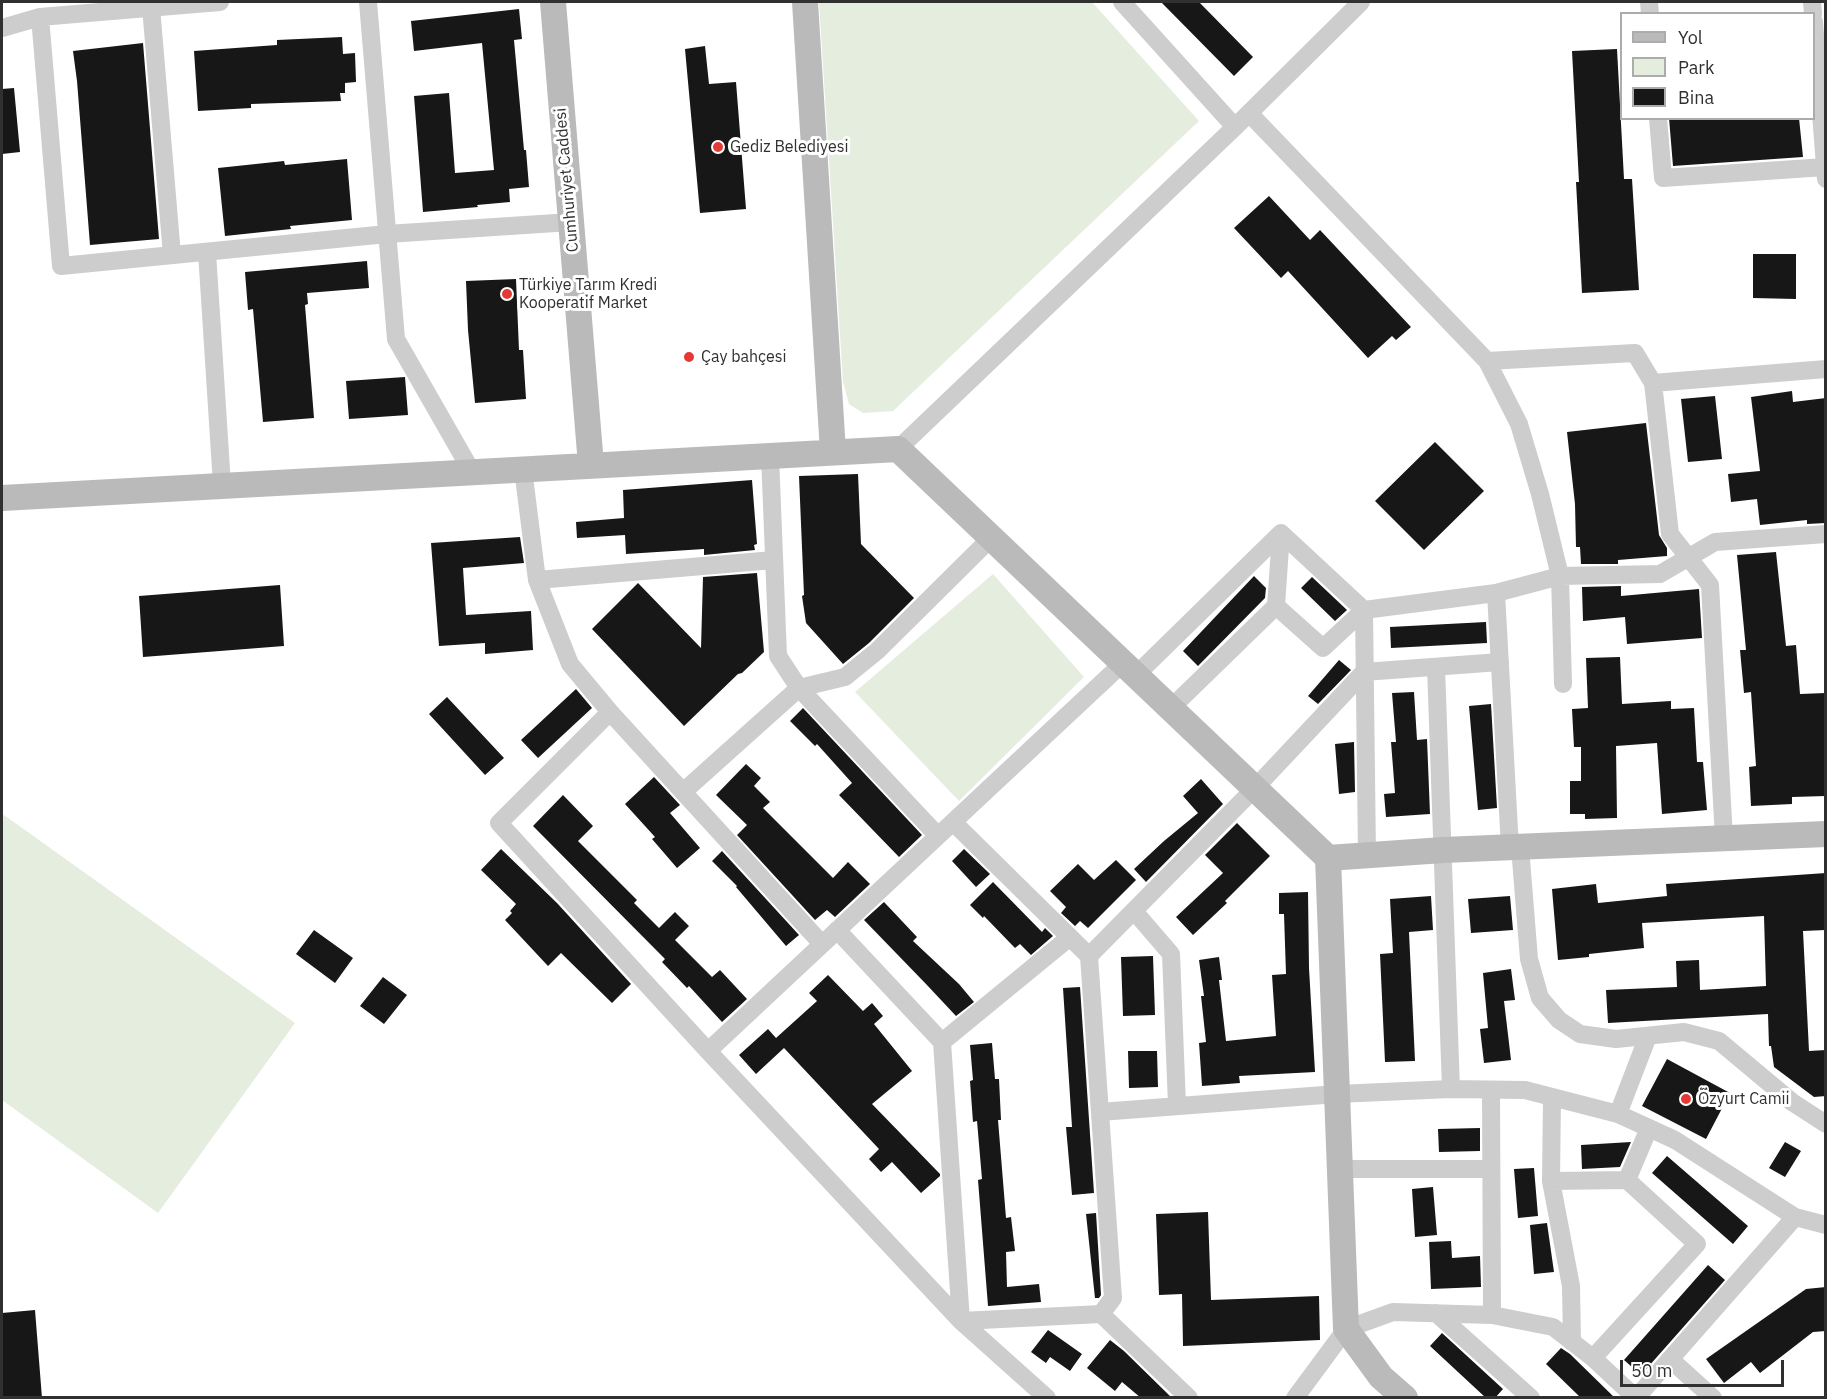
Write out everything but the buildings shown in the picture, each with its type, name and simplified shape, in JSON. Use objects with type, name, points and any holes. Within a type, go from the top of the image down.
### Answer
[{"type":"street","points":[[2,27],[40,17],[138,6],[220,2]]},
{"type":"street","points":[[368,2],[396,339],[472,472]]},
{"type":"street","name":"Cumhuriyet Caddesi","points":[[553,2],[591,465]]},
{"type":"street","points":[[805,2],[833,452]]},
{"type":"street","points":[[1122,2],[1235,128]]},
{"type":"street","points":[[2,498],[898,449],[1235,128],[1362,2]]},
{"type":"street","points":[[138,6],[172,255]]},
{"type":"street","points":[[40,17],[61,266],[387,234],[571,222]]},
{"type":"street","points":[[1658,120],[1663,177],[1825,173],[1824,127],[1815,32]]},
{"type":"street","points":[[1249,113],[1487,361],[1518,424],[1540,494],[1560,576],[1563,684]]},
{"type":"street","points":[[207,252],[222,485]]},
{"type":"street","points":[[1487,361],[1635,353],[1653,383],[1670,534],[1710,585],[1724,838]]},
{"type":"street","points":[[1653,383],[1826,369]]},
{"type":"street","points":[[898,449],[1328,858],[1346,1329],[1381,1377],[1405,1398]]},
{"type":"street","points":[[770,456],[778,656],[799,688],[938,836]]},
{"type":"street","points":[[523,469],[537,580],[570,664],[610,712],[822,944]]},
{"type":"street","points":[[1172,708],[1276,606],[1281,533]]},
{"type":"street","points":[[1281,533],[1364,610],[1367,856]]},
{"type":"street","points":[[708,1051],[953,822],[1130,669],[1281,533]]},
{"type":"street","points":[[1276,606],[1323,648],[1364,610],[1496,593],[1560,576],[1660,574],[1715,542],[1826,534]]},
{"type":"street","points":[[683,792],[799,688],[845,677],[877,651],[992,537]]},
{"type":"street","points":[[537,580],[774,560]]},
{"type":"street","points":[[1496,593],[1515,848],[1529,959],[1540,998],[1559,1020],[1580,1034],[1616,1039],[1684,1032],[1719,1041],[1792,1102],[1826,1124]]},
{"type":"street","points":[[1089,956],[1255,788],[1364,672],[1500,662]]},
{"type":"street","points":[[1436,667],[1451,1089]]},
{"type":"street","points":[[610,712],[499,824],[961,1321],[1047,1398]]},
{"type":"street","points":[[953,822],[1089,956],[1113,1298],[1101,1314]]},
{"type":"street","points":[[1328,858],[1443,850],[1826,834]]},
{"type":"street","points":[[1134,911],[1171,954],[1177,1105]]},
{"type":"street","points":[[837,930],[942,1042],[961,1321]]},
{"type":"street","points":[[942,1042],[1070,937]]},
{"type":"street","points":[[1618,1114],[1648,1036]]},
{"type":"street","points":[[1100,1112],[1337,1094],[1451,1089],[1525,1090],[1618,1114],[1649,1128],[1675,1140],[1795,1217],[1826,1226]]},
{"type":"street","points":[[1491,1090],[1492,1315]]},
{"type":"street","points":[[1552,1097],[1551,1181],[1571,1286],[1572,1342]]},
{"type":"street","points":[[1627,1180],[1649,1128]]},
{"type":"street","points":[[1340,1169],[1491,1169]]},
{"type":"street","points":[[1551,1181],[1627,1180],[1697,1244],[1593,1358]]},
{"type":"street","points":[[1295,1398],[1346,1329],[1394,1312],[1492,1315],[1553,1328],[1593,1358],[1636,1398],[1795,1217]]},
{"type":"street","points":[[1436,1313],[1531,1398]]},
{"type":"street","points":[[961,1321],[1101,1314],[1189,1398]]},
{"type":"street","points":[[1670,1359],[1713,1398]]},
{"type":"green space","points":[[819,2],[1092,2],[1199,121],[893,411],[863,413],[849,404],[843,382]]},
{"type":"green space","points":[[993,574],[1084,677],[959,801],[855,692]]},
{"type":"green space","points":[[4,815],[295,1023],[158,1213],[2,1100],[2,819]]},
{"type":"place","name":"Gediz Belediyesi","points":[[718,147]]},
{"type":"place","name":"Türkiye Tarım Kredi Kooperatif Market","points":[[507,294]]},
{"type":"place","name":"Çay bahçesi","points":[[689,357]]},
{"type":"place","name":"Özyurt Camii","points":[[1686,1099]]}]
